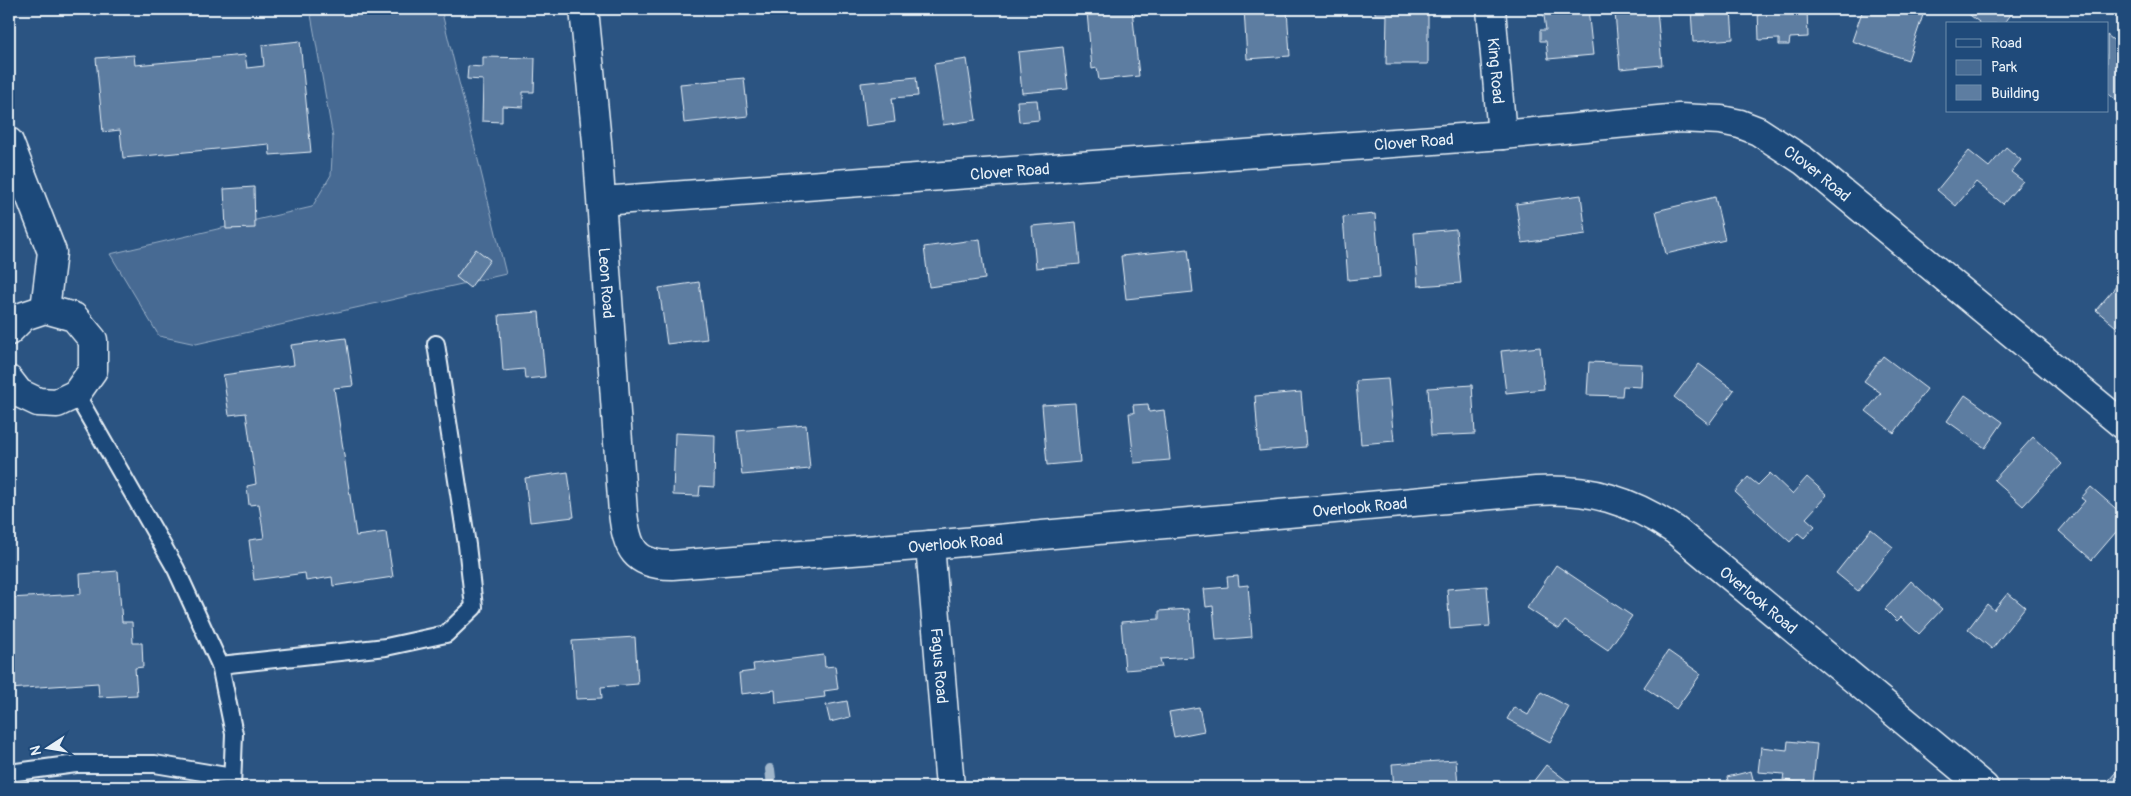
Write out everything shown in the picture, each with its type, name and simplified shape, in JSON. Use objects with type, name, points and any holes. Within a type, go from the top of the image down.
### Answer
[{"type":"street","name":"Leon Road","points":[[584,9],[602,201],[623,513],[625,532],[636,556]]},
{"type":"street","name":"King Road","points":[[1491,9],[1502,134]]},
{"type":"street","name":"Clover Road","points":[[602,201],[1502,134],[1679,118],[1721,120],[1758,131],[1804,161],[2122,424]]},
{"type":"street","points":[[9,142],[52,252],[46,309]]},
{"type":"street","points":[[9,330],[24,316],[46,309],[74,316],[92,340],[93,370],[76,394],[58,403],[38,402],[12,392]]},
{"type":"street","name":"Overlook Road","points":[[636,556],[646,562],[658,565],[672,565],[930,545],[1536,491],[1577,491],[1599,495],[1638,508],[1675,530],[1984,787]]},
{"type":"street","name":"Fagus Road","points":[[930,545],[950,787]]},
{"type":"lane","points":[[220,665],[386,647],[446,634],[474,607],[467,545],[436,344]]},
{"type":"lane","points":[[9,773],[76,764],[155,764],[232,782],[234,734],[220,665],[176,569],[76,394]]},
{"type":"green space","points":[[310,9],[441,9],[506,274],[196,344],[159,336],[110,254],[312,207],[331,175],[333,138]]},
{"type":"building","points":[[1132,9],[1139,76],[1099,80],[1097,68],[1092,69],[1087,12]]},
{"type":"building","points":[[1244,9],[1287,9],[1290,56],[1247,59]]},
{"type":"building","points":[[1375,9],[1393,9],[1392,12],[1428,13],[1428,64],[1386,64],[1387,14],[1375,14]]},
{"type":"building","points":[[1543,9],[1588,9],[1593,55],[1548,59],[1546,41],[1540,41],[1540,30],[1546,30]]},
{"type":"building","points":[[1691,9],[1731,9],[1733,39],[1693,42]]},
{"type":"building","points":[[1758,9],[1807,9],[1808,37],[1790,38],[1789,45],[1779,45],[1779,39],[1759,40]]},
{"type":"building","points":[[1863,9],[1925,9],[1908,60],[1852,41]]},
{"type":"building","points":[[1962,9],[2015,9],[2005,22],[1979,22]]},
{"type":"building","points":[[1657,10],[1662,65],[1620,69],[1615,13]]},
{"type":"building","points":[[2108,36],[2122,47],[2122,97],[2119,102],[2108,94]]},
{"type":"building","points":[[300,41],[311,152],[270,155],[269,144],[123,158],[120,130],[103,132],[96,58],[134,55],[135,65],[245,55],[247,68],[264,66],[262,45]]},
{"type":"building","points":[[1063,47],[1068,89],[1022,93],[1018,52]]},
{"type":"building","points":[[483,57],[535,58],[534,92],[523,92],[523,107],[502,106],[502,122],[482,121],[483,80],[467,79],[468,66],[483,67]]},
{"type":"building","points":[[967,59],[976,120],[943,125],[934,64]]},
{"type":"building","points":[[916,77],[918,96],[892,98],[895,122],[866,126],[861,83]]},
{"type":"building","points":[[744,78],[748,116],[684,123],[680,84]]},
{"type":"building","points":[[1037,100],[1039,120],[1019,122],[1017,101]]},
{"type":"building","points":[[2006,147],[2021,160],[2011,172],[2023,181],[2003,204],[1976,182],[1956,206],[1937,190],[1969,151],[1989,167]]},
{"type":"building","points":[[254,187],[255,228],[226,229],[224,189]]},
{"type":"building","points":[[1581,195],[1586,234],[1522,243],[1516,204]]},
{"type":"building","points":[[1715,197],[1725,240],[1666,254],[1656,211]]},
{"type":"building","points":[[1375,214],[1380,277],[1348,280],[1343,217]]},
{"type":"building","points":[[1076,222],[1080,264],[1036,268],[1032,226]]},
{"type":"building","points":[[1456,229],[1461,283],[1418,286],[1414,233]]},
{"type":"building","points":[[980,239],[985,279],[929,287],[924,247]]},
{"type":"building","points":[[476,249],[490,260],[470,288],[456,277]]},
{"type":"building","points":[[1188,249],[1193,292],[1126,299],[1121,256]]},
{"type":"building","points":[[699,282],[707,339],[667,344],[659,288]]},
{"type":"building","points":[[2118,284],[2122,287],[2122,332],[2096,310]]},
{"type":"building","points":[[539,312],[545,377],[525,379],[524,369],[503,371],[499,315]]},
{"type":"building","points":[[346,338],[353,386],[334,388],[356,536],[386,532],[393,577],[333,586],[332,577],[306,581],[305,573],[254,580],[249,540],[264,538],[259,504],[249,505],[247,486],[256,484],[246,413],[229,415],[223,375],[294,365],[291,345]]},
{"type":"building","points":[[1540,347],[1544,389],[1506,393],[1501,351]]},
{"type":"building","points":[[1883,356],[1927,389],[1894,433],[1866,411],[1881,393],[1864,381]]},
{"type":"building","points":[[1589,362],[1642,364],[1641,387],[1623,386],[1622,396],[1587,395]]},
{"type":"building","points":[[1699,364],[1734,390],[1709,424],[1674,397]]},
{"type":"building","points":[[1388,379],[1394,441],[1361,444],[1356,381]]},
{"type":"building","points":[[1472,385],[1475,434],[1431,436],[1428,388]]},
{"type":"building","points":[[1301,392],[1306,447],[1259,451],[1255,396]]},
{"type":"building","points":[[1965,395],[2003,422],[1985,448],[1947,421]]},
{"type":"building","points":[[1075,403],[1080,462],[1047,465],[1042,405]]},
{"type":"building","points":[[1148,404],[1149,412],[1164,410],[1170,460],[1134,463],[1129,413],[1134,413],[1133,405]]},
{"type":"building","points":[[806,425],[810,469],[742,475],[737,431]]},
{"type":"building","points":[[675,433],[715,435],[714,487],[700,486],[699,496],[673,495]]},
{"type":"building","points":[[2033,437],[2062,464],[2023,506],[1994,480]]},
{"type":"building","points":[[568,472],[574,517],[530,522],[525,478]]},
{"type":"building","points":[[1770,473],[1792,494],[1807,477],[1827,495],[1806,518],[1815,526],[1804,538],[1798,533],[1790,542],[1735,492],[1748,477],[1758,485]]},
{"type":"building","points":[[2091,487],[2122,514],[2122,525],[2092,560],[2059,531],[2085,501],[2081,498]]},
{"type":"building","points":[[1871,529],[1893,547],[1858,591],[1836,573]]},
{"type":"building","points":[[1556,565],[1632,616],[1608,650],[1565,621],[1559,629],[1527,608]]},
{"type":"building","points":[[118,571],[122,622],[132,622],[133,643],[142,643],[143,667],[135,668],[137,695],[99,697],[98,683],[9,689],[9,598],[81,594],[80,574]]},
{"type":"building","points":[[1238,576],[1239,586],[1248,585],[1252,637],[1216,640],[1213,606],[1206,607],[1204,589],[1228,587],[1227,577]]},
{"type":"building","points":[[1911,581],[1942,609],[1919,634],[1901,617],[1897,621],[1885,609]]},
{"type":"building","points":[[1487,586],[1490,626],[1450,629],[1447,589]]},
{"type":"building","points":[[2008,593],[2025,607],[1992,649],[1968,629],[1987,604],[1994,610]]},
{"type":"building","points":[[1189,609],[1193,657],[1160,659],[1162,667],[1125,670],[1121,622],[1159,619],[1159,611]]},
{"type":"building","points":[[635,637],[638,684],[601,687],[602,698],[576,699],[572,641]]},
{"type":"building","points":[[1668,651],[1701,674],[1676,709],[1644,687]]},
{"type":"building","points":[[824,655],[825,667],[835,666],[838,689],[824,691],[825,697],[776,703],[775,690],[741,694],[739,673],[754,671],[753,664]]},
{"type":"building","points":[[1541,692],[1569,707],[1550,742],[1507,719],[1514,707],[1528,715]]},
{"type":"building","points":[[847,701],[850,717],[830,722],[826,705]]},
{"type":"building","points":[[1199,707],[1204,731],[1174,737],[1169,712]]},
{"type":"building","points":[[1788,741],[1817,744],[1813,784],[1783,780],[1784,774],[1758,772],[1761,747],[1787,750]]},
{"type":"building","points":[[1456,760],[1458,787],[1394,787],[1392,764]]},
{"type":"building","points":[[1546,765],[1575,787],[1529,787]]},
{"type":"building","points":[[2122,765],[2122,787],[2103,787]]},
{"type":"building","points":[[1751,771],[1755,787],[1730,787],[1727,777]]},
{"type":"waterway","points":[[770,769],[772,787]]}]
